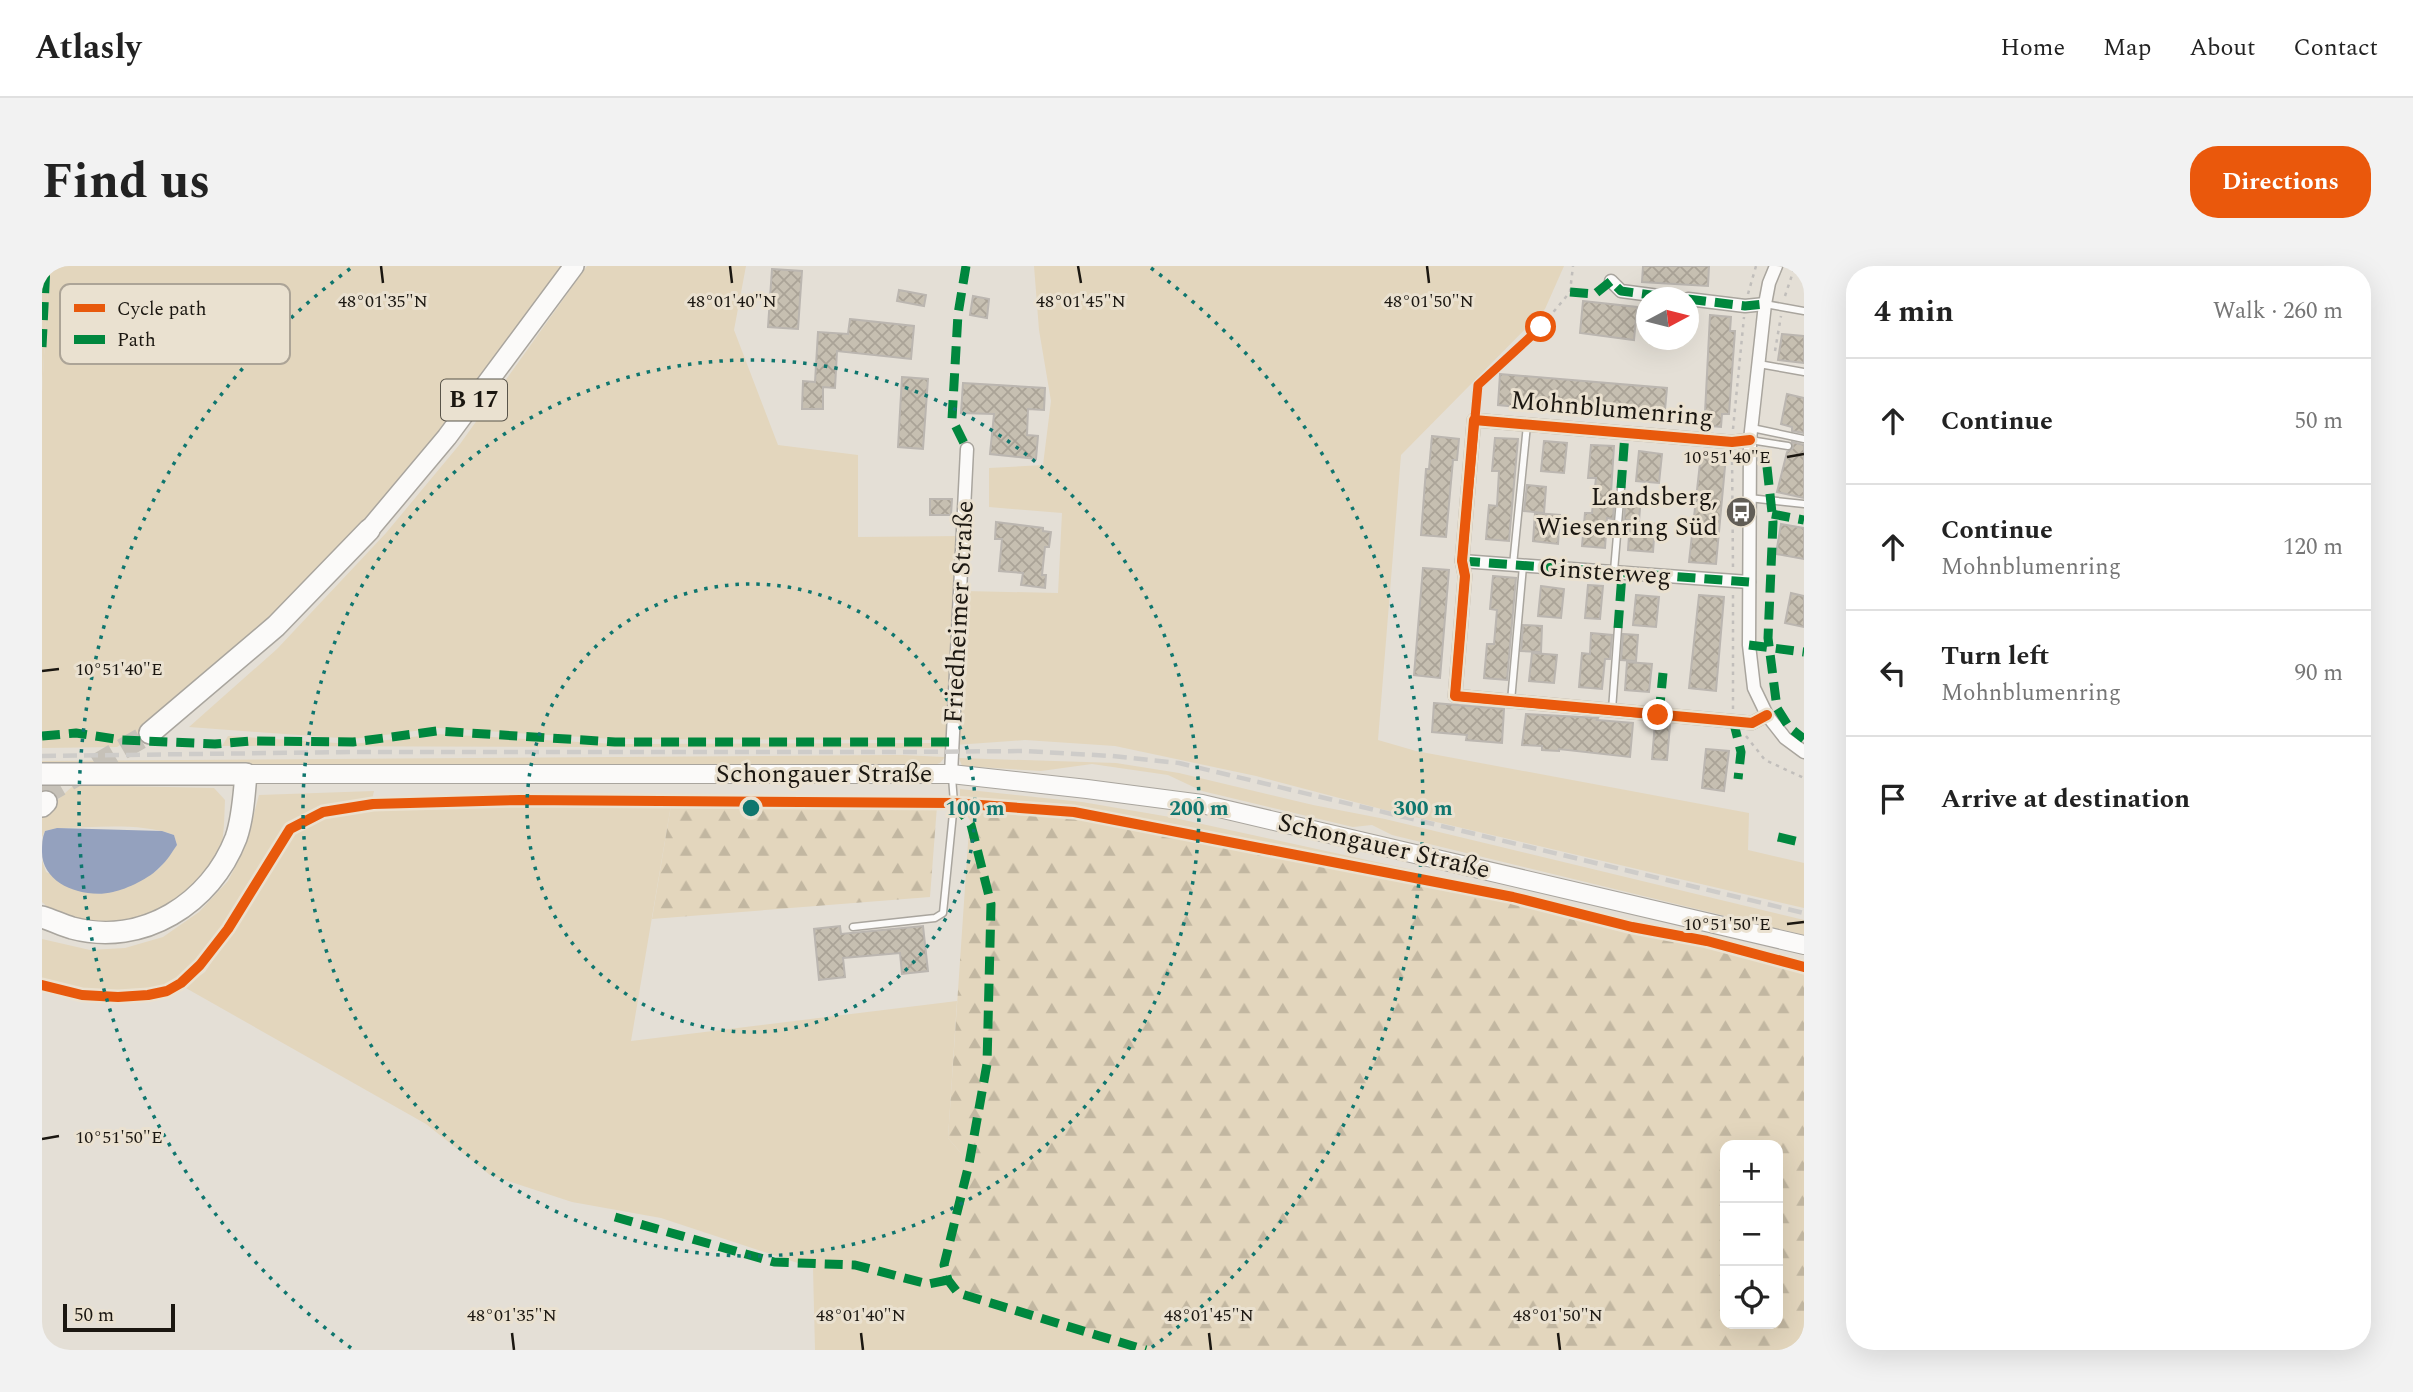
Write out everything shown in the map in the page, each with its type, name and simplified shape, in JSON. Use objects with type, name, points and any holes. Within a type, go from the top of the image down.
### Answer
[{"type":"highway","name":"B 17","points":[[149,733],[275,626],[369,530]]},
{"type":"highway","points":[[42,774],[246,774],[243,807],[236,837],[220,869],[205,889],[182,909],[160,922],[131,931],[73,929],[45,917]]},
{"type":"main road","name":"B 17","points":[[369,530],[447,438],[574,266]]},
{"type":"main road","name":"Schongauer Straße","points":[[246,774],[951,774],[1202,804],[1804,945]]},
{"type":"street","points":[[1776,266],[1765,304],[1751,434],[1749,645],[1754,688],[1767,715],[1785,738],[1804,752]]},
{"type":"street","points":[[1611,281],[1621,291],[1636,293]]},
{"type":"street","points":[[1699,300],[1745,306],[1765,304]]},
{"type":"street","name":"Mohnblumenring","points":[[1751,434],[1732,442],[1474,420],[1462,561],[1465,576],[1455,696],[1752,723],[1767,715]]},
{"type":"street","name":"Friedheimer Straße","points":[[951,774],[967,449]]},
{"type":"street","name":"Ginsterweg","points":[[1462,561],[1749,582]]},
{"type":"lane","points":[[1765,304],[1804,312]]},
{"type":"lane","points":[[1759,364],[1804,372]]},
{"type":"lane","points":[[1511,701],[1527,425]]},
{"type":"lane","points":[[1751,434],[1804,439]]},
{"type":"lane","points":[[1751,434],[1788,446]]},
{"type":"lane","points":[[1614,573],[1620,488]]},
{"type":"lane","points":[[1749,498],[1804,504]]},
{"type":"lane","points":[[1612,710],[1618,628]]},
{"type":"lane","points":[[853,927],[935,918],[943,913],[954,803],[951,774]]},
{"type":"path","points":[[1474,420],[1478,385],[1541,327],[1570,292],[1573,266]]},
{"type":"green space","points":[[42,266],[49,266],[42,392]]},
{"type":"green space","points":[[49,266],[566,266],[444,434],[261,635],[166,715],[117,747],[42,748],[42,392]]},
{"type":"green space","points":[[587,266],[746,266],[734,330],[778,445],[858,455],[858,537],[961,536],[949,740],[614,739],[438,728],[353,739],[189,727],[277,649],[386,533],[460,444]]},
{"type":"green space","points":[[1034,266],[1564,266],[1545,309],[1401,455],[1378,740],[1416,751],[1749,813],[1748,850],[1804,863],[1804,908],[1385,810],[1256,776],[1115,746],[1025,740],[955,745],[965,591],[1058,593],[1062,513],[989,507],[989,468],[1043,465],[1051,401],[1039,330]]},
{"type":"green space","points":[[437,734],[615,744],[945,743],[945,748],[222,746],[228,736],[353,744]]},
{"type":"green space","points":[[902,755],[945,757],[940,763],[931,766],[348,764],[42,768],[42,761]]},
{"type":"green space","points":[[959,758],[1116,763],[1179,773],[1385,819],[1804,920],[1804,935],[1392,835],[1372,825],[1353,827],[1202,791],[1168,775],[1092,764],[1041,771],[962,766]]},
{"type":"green space","points":[[74,785],[214,788],[225,800],[222,841],[215,863],[190,893],[174,904],[138,918],[99,921],[74,918],[55,911],[42,902],[42,860],[46,872],[97,894],[113,892],[159,869],[177,845],[174,835],[131,827],[57,828],[45,831],[42,837],[42,814]]},
{"type":"green space","points":[[960,789],[1082,802],[1170,817],[1513,892],[1513,895],[1072,809],[960,800]]},
{"type":"green space","points":[[374,791],[372,800],[321,810],[289,826],[224,928],[197,962],[178,980],[164,988],[118,993],[84,990],[42,981],[42,939],[90,950],[125,948],[163,937],[199,912],[228,881],[245,847],[259,795]]},
{"type":"green space","points":[[671,805],[631,1041],[957,1001],[948,1138],[971,1165],[947,1264],[1090,1329],[1156,1350],[815,1350],[813,1268],[661,1218],[572,1202],[490,1175],[426,1124],[184,987],[205,972],[294,834],[324,817],[372,807]]},
{"type":"green space","points":[[671,805],[937,806],[930,897],[652,919]]},
{"type":"green space","points":[[961,806],[1072,814],[1512,900],[1630,929],[1706,944],[1804,971],[1804,1350],[1156,1350],[959,1289],[946,1264],[971,1165],[948,1138],[969,828],[974,827]]},
{"type":"water","points":[[57,828],[162,831],[174,835],[177,845],[163,865],[144,879],[119,891],[90,893],[67,887],[49,873],[44,863],[42,842],[45,831]]},
{"type":"building","points":[[1643,266],[1709,266],[1708,286],[1642,282]]},
{"type":"building","points":[[772,269],[802,271],[798,329],[768,327]]},
{"type":"building","points":[[899,290],[926,295],[924,306],[897,301]]},
{"type":"building","points":[[973,296],[989,299],[987,318],[970,315]]},
{"type":"building","points":[[1583,301],[1636,307],[1634,340],[1580,333]]},
{"type":"building","points":[[1710,315],[1731,317],[1730,331],[1735,331],[1729,414],[1722,414],[1721,427],[1700,425],[1701,413],[1705,413]]},
{"type":"building","points":[[850,319],[914,326],[911,359],[837,351],[835,388],[823,387],[823,409],[802,409],[803,381],[815,382],[818,332],[848,334]]},
{"type":"building","points":[[1782,334],[1804,336],[1804,363],[1778,360]]},
{"type":"building","points":[[1500,374],[1667,388],[1664,421],[1498,405]]},
{"type":"building","points":[[902,377],[928,379],[923,449],[898,447]]},
{"type":"building","points":[[963,383],[1045,388],[1044,410],[1028,409],[1027,435],[1038,436],[1036,459],[990,454],[994,414],[961,413]]},
{"type":"building","points":[[1787,394],[1804,398],[1804,433],[1792,431],[1792,427],[1781,424]]},
{"type":"building","points":[[1432,436],[1459,439],[1457,460],[1453,460],[1446,537],[1421,535],[1426,469],[1429,469]]},
{"type":"building","points":[[1495,438],[1518,439],[1509,541],[1486,539],[1489,505],[1497,506],[1499,471],[1492,471]]},
{"type":"building","points":[[1544,441],[1567,443],[1564,473],[1541,471]]},
{"type":"building","points":[[1792,442],[1804,445],[1804,498],[1777,492],[1787,452],[1793,448]]},
{"type":"building","points":[[1591,445],[1614,446],[1611,493],[1615,493],[1613,519],[1607,518],[1605,548],[1582,546],[1585,513],[1592,513],[1596,478],[1588,478]]},
{"type":"building","points":[[1639,451],[1662,454],[1659,483],[1636,481]]},
{"type":"building","points":[[1701,454],[1726,456],[1716,564],[1689,562]]},
{"type":"building","points":[[1527,485],[1546,487],[1544,513],[1524,511]]},
{"type":"building","points":[[1626,494],[1641,495],[1639,521],[1624,520]]},
{"type":"building","points":[[930,499],[952,499],[951,515],[930,515]]},
{"type":"building","points":[[1535,513],[1560,515],[1558,544],[1533,541]]},
{"type":"building","points":[[1630,521],[1655,524],[1653,552],[1628,550]]},
{"type":"building","points":[[996,522],[1043,528],[1043,531],[1051,532],[1049,547],[1045,547],[1042,575],[1046,575],[1045,588],[1021,585],[1023,573],[999,571],[1002,539],[995,539]]},
{"type":"building","points":[[1781,524],[1804,528],[1804,559],[1776,554]]},
{"type":"building","points":[[1423,568],[1449,570],[1440,678],[1414,675]]},
{"type":"building","points":[[1493,576],[1516,578],[1507,680],[1484,678],[1487,644],[1494,644],[1497,610],[1490,609]]},
{"type":"building","points":[[1588,585],[1603,586],[1600,619],[1585,618]]},
{"type":"building","points":[[1541,586],[1564,589],[1561,618],[1538,616]]},
{"type":"building","points":[[1791,593],[1804,596],[1804,627],[1785,623]]},
{"type":"building","points":[[1636,595],[1659,597],[1656,627],[1633,625]]},
{"type":"building","points":[[1699,595],[1724,597],[1716,691],[1689,688]]},
{"type":"building","points":[[1523,625],[1542,626],[1541,652],[1521,651]]},
{"type":"building","points":[[1591,633],[1612,635],[1610,659],[1605,659],[1602,689],[1579,687],[1582,653],[1590,654]]},
{"type":"building","points":[[1623,634],[1638,635],[1636,661],[1621,660]]},
{"type":"building","points":[[1532,653],[1557,655],[1554,683],[1529,681]]},
{"type":"building","points":[[1627,662],[1652,664],[1649,692],[1625,690]]},
{"type":"building","points":[[1434,703],[1504,709],[1502,743],[1466,740],[1467,735],[1432,732]]},
{"type":"building","points":[[1526,714],[1633,723],[1630,757],[1559,749],[1542,750],[1542,746],[1522,745]]},
{"type":"building","points":[[1655,723],[1670,725],[1667,760],[1652,759]]},
{"type":"building","points":[[1706,749],[1729,751],[1724,791],[1702,788]]},
{"type":"building","points":[[840,926],[841,934],[923,926],[928,971],[902,974],[900,953],[843,958],[845,977],[819,980],[814,929]]},
{"type":"tunnel","points":[[42,796],[150,733]]},
{"type":"railway","points":[[42,756],[352,752],[1025,751],[1112,756],[1179,763],[1804,913]]},
{"type":"marked path","points":[[42,347],[46,266]]},
{"type":"marked path","points":[[966,266],[958,314],[952,419],[967,449]]},
{"type":"marked path","points":[[1570,292],[1595,294],[1611,281],[1621,291],[1636,293]]},
{"type":"marked path","points":[[1699,300],[1745,306],[1765,304]]},
{"type":"marked path","points":[[1621,488],[1625,433]]},
{"type":"marked path","points":[[1767,467],[1773,522],[1768,638],[1777,708],[1789,727],[1804,739]]},
{"type":"marked path","points":[[1772,514],[1804,520]]},
{"type":"marked path","points":[[1462,561],[1749,582]]},
{"type":"marked path","points":[[1618,628],[1622,574]]},
{"type":"marked path","points":[[1749,645],[1804,652]]},
{"type":"marked path","points":[[1659,715],[1663,673]]},
{"type":"marked path","points":[[1733,720],[1741,752],[1738,779]]},
{"type":"marked path","points":[[42,736],[76,733],[122,740],[215,744],[250,741],[353,742],[437,731],[615,742],[952,742]]},
{"type":"marked path","points":[[954,803],[971,825],[991,904],[987,1064],[969,1164],[944,1265],[948,1280],[958,1293],[1146,1350]]},
{"type":"marked path","points":[[1778,837],[1804,843]]},
{"type":"marked path","points":[[615,1217],[774,1262],[855,1265],[928,1284],[948,1280]]},
{"type":"cycle path","points":[[1750,440],[1732,442],[1474,420],[1462,561],[1465,576],[1455,696],[1752,723],[1767,715]]},
{"type":"cycle path","points":[[42,985],[82,995],[118,997],[167,991],[181,983],[200,965],[228,929],[290,829],[323,812],[373,804],[520,800],[954,803],[1074,812],[1513,897],[1632,927],[1707,941],[1804,967]]},
{"type":"place","name":"Landsberg, Wiesenring Süd","points":[[1741,512]]},
{"type":"route","points":[[1541,327],[1478,385],[1462,561],[1465,576],[1455,696],[1658,715]]}]
